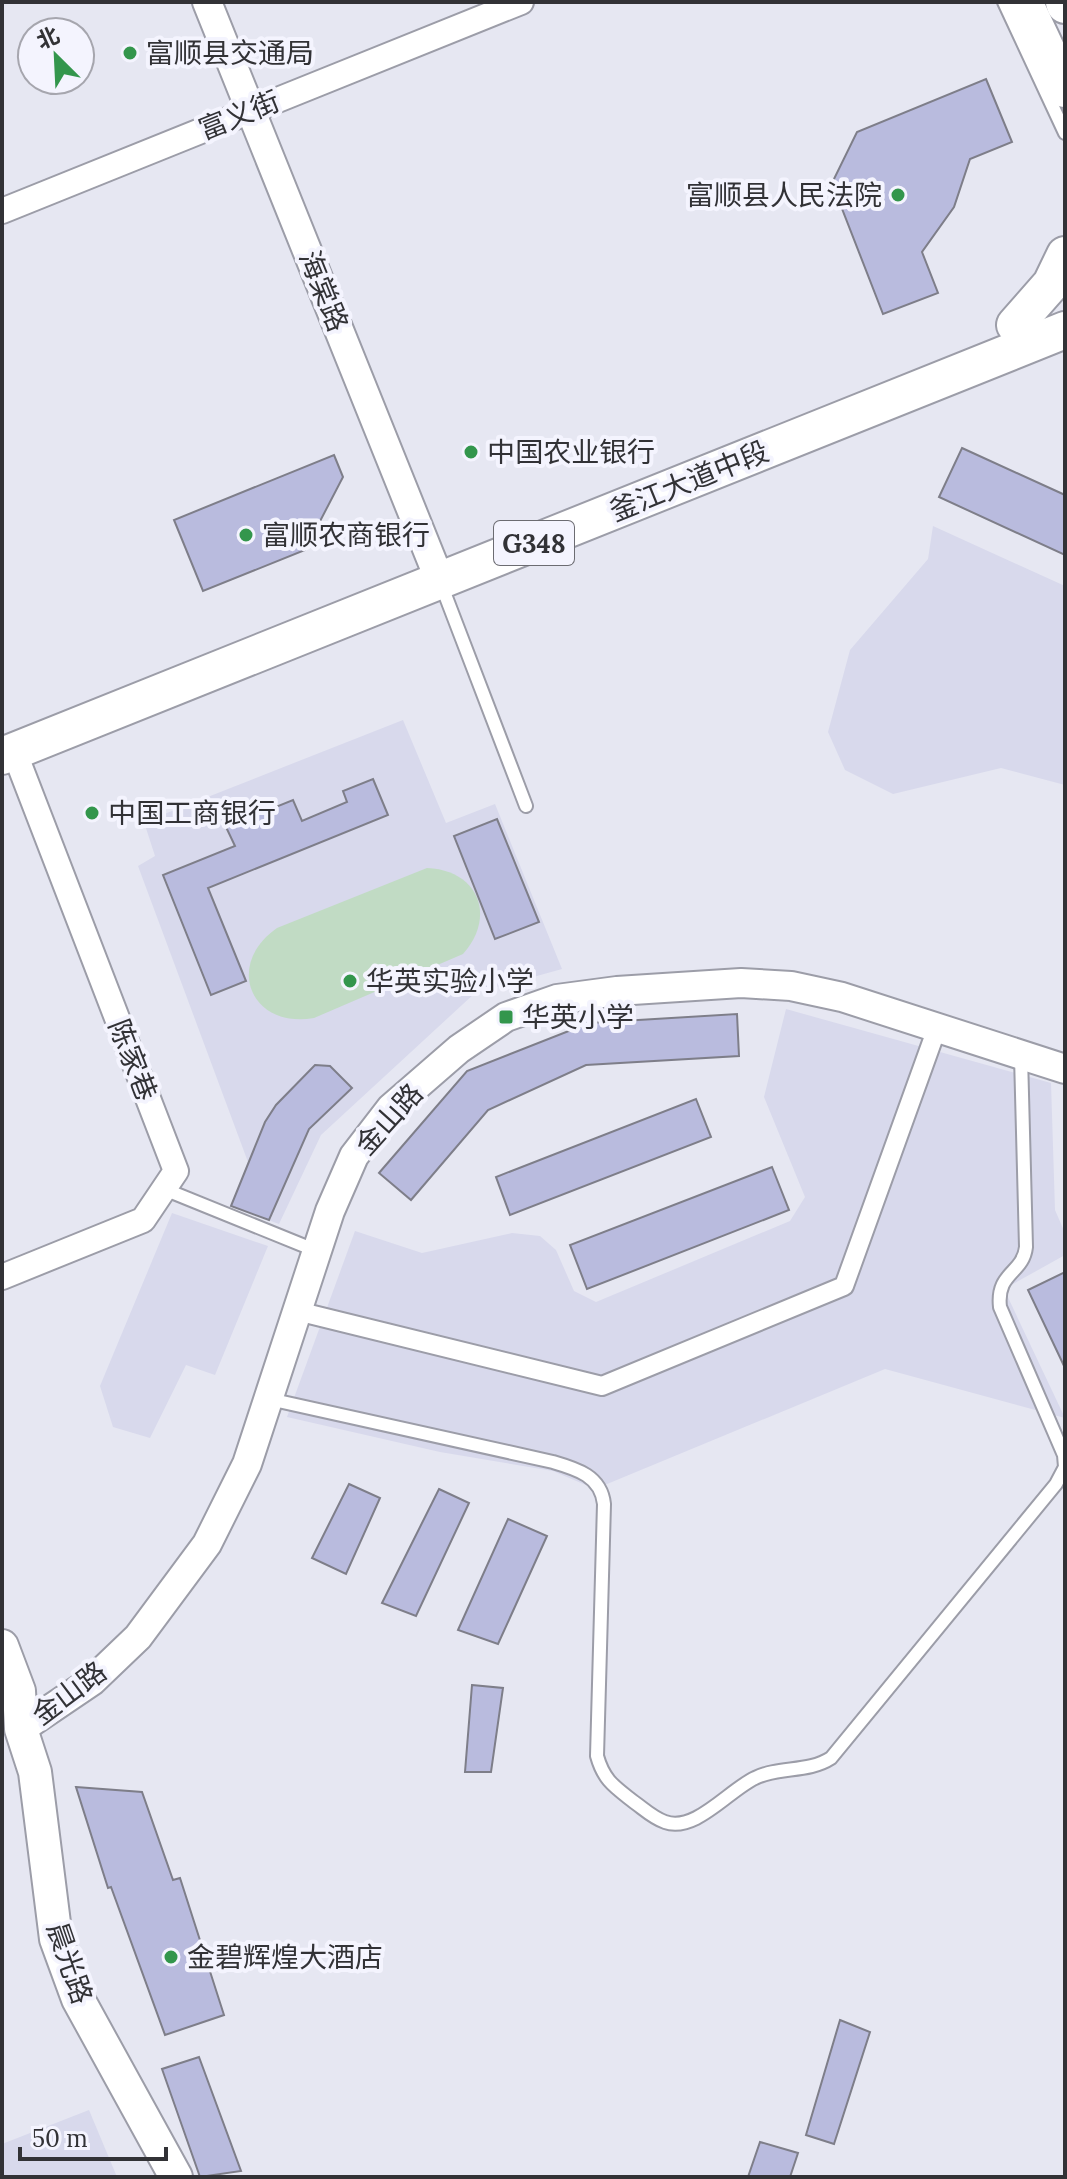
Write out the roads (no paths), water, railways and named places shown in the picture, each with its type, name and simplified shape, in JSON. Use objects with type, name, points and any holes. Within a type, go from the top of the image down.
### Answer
[{"type":"main road","points":[[1024,2],[1065,89]]},
{"type":"main road","points":[[1065,255],[1020,336],[1065,352]]},
{"type":"main road","name":"釜江大道中段","points":[[6,746],[1020,336],[1065,305]]},
{"type":"main road","name":"釜江大道中段","points":[[1020,336],[1065,330]]},
{"type":"main road","name":"晨光路","points":[[2,1646],[19,1691],[11,1719],[35,1772],[56,1939],[78,1999],[176,2177]]},
{"type":"street","name":"海棠路","points":[[207,2],[435,570]]},
{"type":"street","name":"富义街","points":[[2,211],[521,2]]},
{"type":"street","name":"陈家巷","points":[[2,1277],[143,1220],[176,1171],[6,746]]},
{"type":"street","name":"金山路","points":[[11,1719],[92,1681],[138,1637],[207,1544],[247,1464],[330,1211],[354,1156],[391,1108],[459,1049],[506,1017],[557,999],[617,991],[741,983],[791,986],[842,997],[1065,1069]]},
{"type":"street","points":[[297,1311],[602,1386],[844,1286],[937,1028]]},
{"type":"lane","points":[[1004,2],[1065,133]]},
{"type":"lane","points":[[435,570],[526,806]]},
{"type":"lane","points":[[269,1399],[553,1462],[574,1468],[596,1481],[604,1504],[597,1756],[602,1774],[654,1817],[666,1823],[691,1821],[754,1778],[821,1765],[831,1758],[1036,1508],[1062,1476],[1065,1467],[1064,1455],[1000,1307],[1000,1287],[1025,1256],[1026,1247],[1021,1056]]},
{"type":"lane","points":[[164,1189],[317,1251]]},
{"type":"place","name":"富顺县交通局","points":[[130,53]]},
{"type":"place","name":"富顺县人民法院","points":[[898,195]]},
{"type":"place","name":"中国农业银行","points":[[471,452]]},
{"type":"place","name":"富顺农商银行","points":[[246,535]]},
{"type":"place","name":"中国工商银行","points":[[92,813]]},
{"type":"place","name":"华英实验小学","points":[[350,981]]},
{"type":"place","name":"华英小学","points":[[506,1017]]},
{"type":"place","name":"金碧辉煌大酒店","points":[[171,1957]]}]
